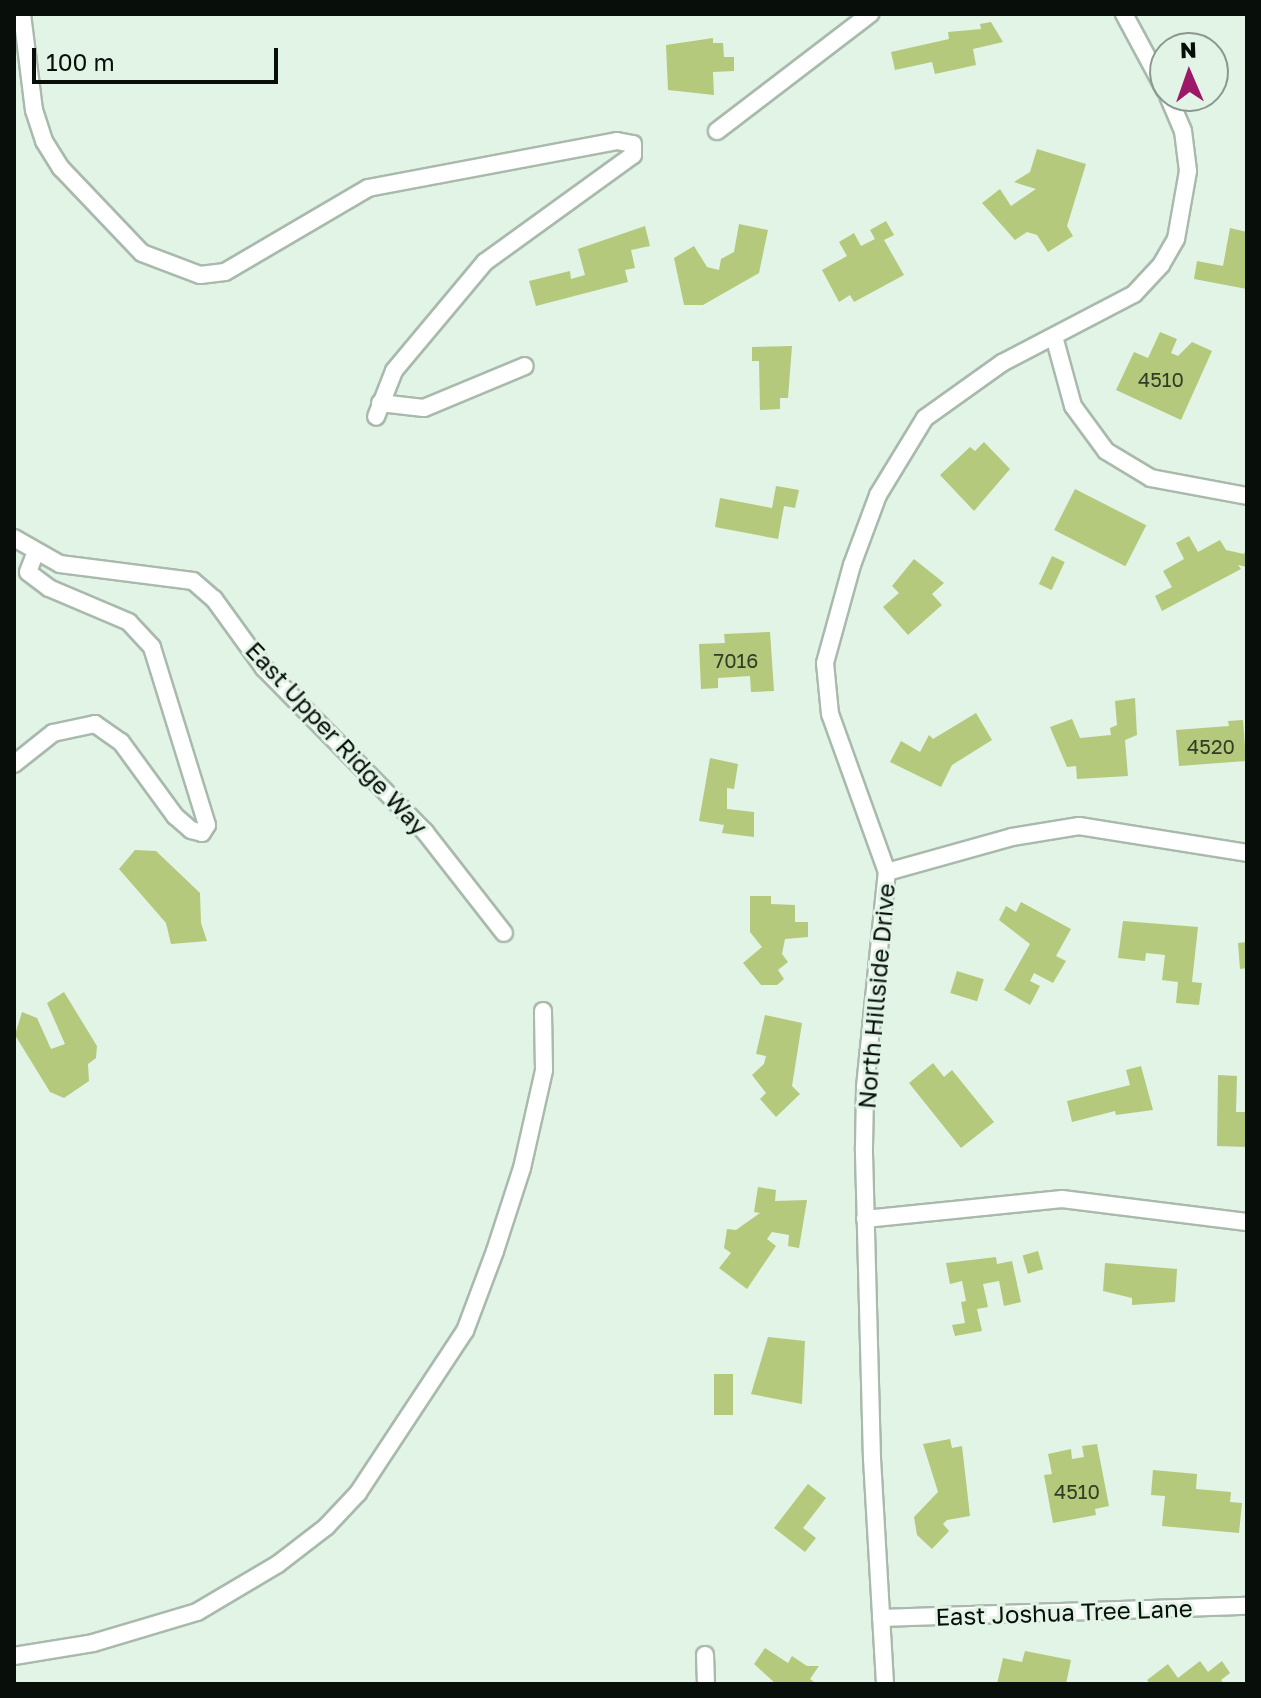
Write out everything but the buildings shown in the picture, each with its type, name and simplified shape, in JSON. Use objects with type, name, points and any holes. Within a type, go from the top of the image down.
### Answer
[{"type":"street","points":[[22,14],[21,53],[34,110],[44,141],[61,168],[142,253],[200,275],[225,272],[368,188],[617,141],[633,144],[633,155],[485,262],[394,371],[378,410],[424,408],[525,366]]},
{"type":"street","points":[[717,131],[870,14]]},
{"type":"street","points":[[1124,14],[1149,60]]},
{"type":"street","name":"North Hillside Drive","points":[[885,1684],[865,1219],[864,1101],[887,872],[824,686],[831,635],[878,495],[925,418],[1002,363],[1055,340],[1134,294],[1161,265],[1176,239],[1185,207],[1187,151],[1174,112]]},
{"type":"street","points":[[1055,340],[1073,406],[1106,451],[1151,478],[1247,496]]},
{"type":"street","name":"East Upper Ridge Way","points":[[14,538],[35,554],[60,564],[193,581],[214,599],[264,668],[425,832],[504,933]]},
{"type":"street","points":[[14,764],[53,733],[95,724],[121,742],[175,816],[191,830],[202,833],[207,825],[152,647],[129,622],[49,588],[28,572],[35,554]]},
{"type":"street","points":[[887,872],[1012,837],[1079,826],[1247,853]]},
{"type":"street","points":[[14,1656],[93,1643],[197,1612],[278,1564],[326,1527],[358,1493],[465,1331],[522,1168],[544,1070],[543,1011]]},
{"type":"street","points":[[865,1219],[1062,1199],[1247,1222]]},
{"type":"street","name":"East Joshua Tree Lane","points":[[881,1618],[1247,1606]]},
{"type":"street","points":[[705,1655],[706,1684]]}]
